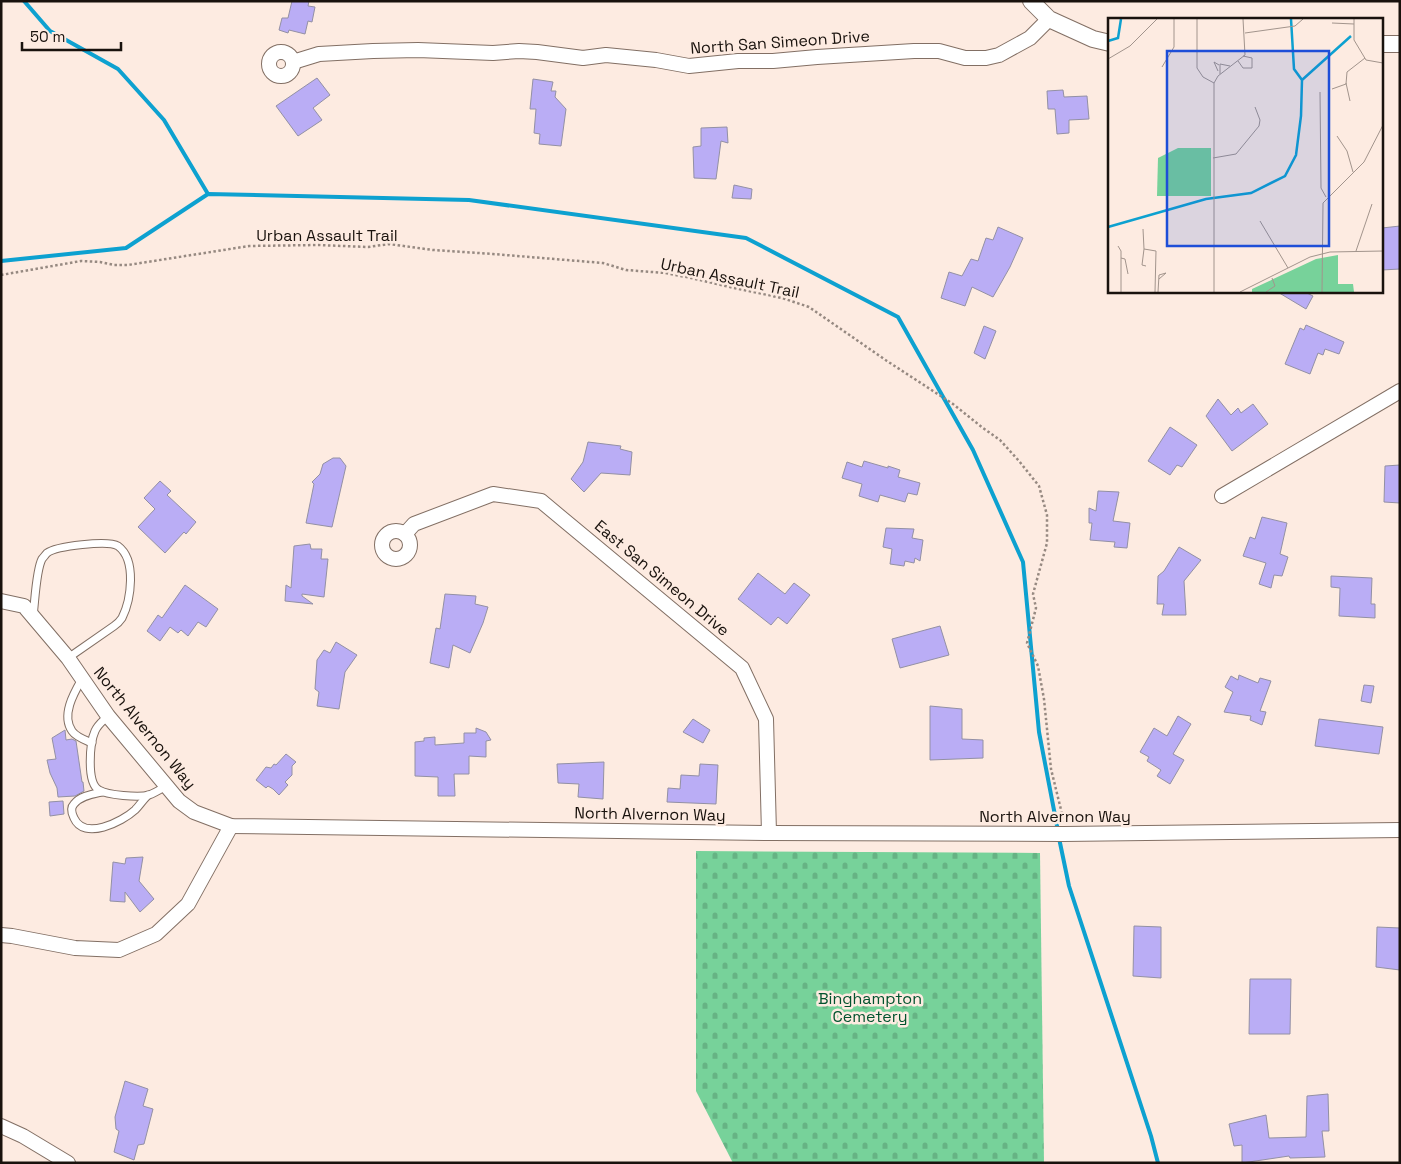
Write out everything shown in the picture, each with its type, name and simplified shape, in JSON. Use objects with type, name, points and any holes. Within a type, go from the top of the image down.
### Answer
[{"type":"street","points":[[1031,1],[1049,19],[1092,39],[1108,43]]},
{"type":"street","name":"North San Simeon Drive","points":[[293,62],[318,54],[418,50],[493,53],[518,51],[583,58],[606,54],[689,66],[738,60],[773,61],[914,51],[939,51],[965,58],[986,58],[999,55],[1030,38],[1049,19]]},
{"type":"street","points":[[1384,44],[1400,44]]},
{"type":"street","points":[[1222,496],[1400,391]]},
{"type":"street","name":"East San Simeon Drive","points":[[405,534],[414,524],[493,494],[541,501],[742,668],[766,719],[769,833]]},
{"type":"street","name":"North Alvernon Way","points":[[1,601],[24,606],[68,658],[108,716],[179,801],[194,812],[232,826],[769,833],[1066,834],[1400,830]]},
{"type":"street","points":[[1,936],[12,936],[74,948],[119,950],[156,934],[188,904],[232,826]]},
{"type":"street","points":[[1,1126],[23,1136],[68,1163]]},
{"type":"lane","points":[[33,617],[40,566],[42,558],[47,553],[58,549],[101,543],[112,544],[124,552],[128,561],[130,594],[121,620],[68,658]]},
{"type":"lane","points":[[82,679],[70,701],[69,724],[73,733],[92,743]]},
{"type":"lane","points":[[102,792],[95,787],[91,776],[92,743],[95,730],[108,716]]},
{"type":"lane","points":[[148,795],[127,796],[102,792],[74,803],[71,810],[78,826],[88,829],[107,826],[121,820],[135,810],[148,795],[166,786]]},
{"type":"path","name":"Urban Assault Trail","points":[[1,275],[81,262],[128,265],[249,246],[318,245],[368,247],[389,244],[433,250],[603,263],[626,270],[665,273],[691,278],[782,298],[809,307],[953,404],[1000,440],[1039,486],[1047,515],[1047,544],[1033,594],[1036,608],[1027,643],[1038,666],[1044,699],[1051,769],[1066,834]]},
{"type":"green space","name":"Binghampton Cemetery","points":[[696,851],[1040,853],[1044,1163],[733,1163],[696,1091]]},
{"type":"building","points":[[292,1],[309,1],[308,6],[315,7],[312,22],[308,21],[305,34],[289,30],[288,33],[279,30],[282,18],[288,18]]},
{"type":"building","points":[[317,78],[330,95],[313,108],[322,120],[298,136],[276,106]]},
{"type":"building","points":[[533,79],[553,82],[551,91],[556,91],[555,97],[566,109],[561,146],[539,144],[540,134],[534,133],[536,109],[530,109]]},
{"type":"building","points":[[1063,90],[1064,97],[1087,96],[1089,119],[1069,120],[1069,133],[1057,134],[1055,109],[1048,109],[1047,91]]},
{"type":"building","points":[[727,127],[728,143],[721,141],[716,179],[694,178],[693,147],[701,146],[701,128]]},
{"type":"building","points":[[734,185],[752,189],[751,199],[732,198]]},
{"type":"building","points":[[1400,226],[1400,269],[1384,270],[1384,228]]},
{"type":"building","points":[[998,227],[1023,238],[1010,267],[993,297],[972,287],[965,306],[941,298],[949,272],[962,276],[971,259],[978,261],[986,238],[993,240]]},
{"type":"building","points":[[1278,292],[1305,292],[1313,296],[1306,309]]},
{"type":"building","points":[[1306,325],[1344,342],[1339,354],[1325,349],[1323,355],[1318,353],[1310,374],[1285,364],[1300,328],[1304,330]]},
{"type":"building","points":[[984,326],[996,331],[985,359],[974,353]]},
{"type":"building","points":[[1218,399],[1231,415],[1238,408],[1241,413],[1253,404],[1268,424],[1232,451],[1206,416]]},
{"type":"building","points":[[1170,427],[1197,445],[1182,467],[1177,465],[1170,475],[1148,461]]},
{"type":"building","points":[[588,442],[621,446],[620,449],[632,452],[630,475],[601,473],[584,492],[571,479],[583,462]]},
{"type":"building","points":[[333,458],[340,458],[346,466],[332,527],[306,523],[314,484],[312,482],[320,474],[323,464]]},
{"type":"building","points":[[864,461],[900,470],[898,477],[920,483],[917,495],[908,493],[905,502],[880,495],[878,502],[859,496],[862,484],[842,478],[847,462],[862,467]]},
{"type":"building","points":[[1400,465],[1400,503],[1384,502],[1385,466]]},
{"type":"building","points":[[160,481],[171,491],[167,495],[196,522],[165,553],[138,527],[155,509],[144,498]]},
{"type":"building","points":[[1098,491],[1119,492],[1113,521],[1130,523],[1127,548],[1114,547],[1115,542],[1090,540],[1092,523],[1089,523],[1089,508],[1096,511]]},
{"type":"building","points":[[1262,517],[1287,523],[1280,554],[1288,557],[1282,576],[1274,575],[1271,588],[1259,584],[1266,563],[1243,556],[1250,537],[1255,539]]},
{"type":"building","points":[[886,528],[914,529],[912,538],[923,540],[920,561],[915,558],[914,563],[905,561],[904,566],[890,564],[892,549],[883,547]]},
{"type":"building","points":[[310,544],[311,549],[322,549],[321,559],[328,559],[324,597],[302,594],[313,604],[285,601],[286,585],[291,588],[294,546]]},
{"type":"building","points":[[1179,547],[1201,560],[1184,581],[1186,615],[1162,615],[1164,604],[1157,604],[1158,576],[1164,571]]},
{"type":"building","points":[[758,573],[785,594],[794,583],[810,595],[787,624],[778,617],[771,625],[738,599]]},
{"type":"building","points":[[1331,576],[1372,578],[1371,604],[1375,604],[1375,618],[1339,616],[1340,588],[1331,587]]},
{"type":"building","points":[[185,585],[218,609],[206,627],[198,622],[188,636],[181,630],[178,633],[170,627],[160,641],[147,631],[158,615],[162,618]]},
{"type":"building","points":[[445,594],[476,596],[475,604],[488,607],[470,653],[453,645],[449,668],[430,663],[436,628],[440,629]]},
{"type":"building","points":[[940,626],[949,655],[900,668],[892,639]]},
{"type":"building","points":[[336,642],[357,655],[345,672],[339,709],[317,706],[319,692],[315,689],[317,660],[324,650],[330,653]]},
{"type":"building","points":[[1239,675],[1258,683],[1260,678],[1271,681],[1260,711],[1266,712],[1262,725],[1250,720],[1251,716],[1224,712],[1233,692],[1225,687],[1231,676],[1238,680]]},
{"type":"building","points":[[1364,685],[1374,686],[1371,703],[1361,701]]},
{"type":"building","points":[[930,706],[962,709],[962,739],[983,740],[983,758],[930,760]]},
{"type":"building","points":[[1178,716],[1191,724],[1173,754],[1184,760],[1170,784],[1157,776],[1161,770],[1147,761],[1149,757],[1140,752],[1154,728],[1167,736]]},
{"type":"building","points":[[693,719],[710,730],[703,743],[683,732]]},
{"type":"building","points":[[1319,719],[1383,727],[1379,754],[1315,746]]},
{"type":"building","points":[[476,728],[486,732],[491,740],[486,741],[486,757],[469,756],[469,774],[454,774],[455,796],[438,796],[438,777],[415,776],[415,742],[424,741],[424,738],[435,737],[435,745],[464,743],[464,733],[476,733]]},
{"type":"building","points":[[65,730],[66,740],[72,739],[76,741],[84,791],[75,796],[58,797],[57,788],[50,773],[47,760],[56,759],[52,738]]},
{"type":"building","points":[[286,754],[296,762],[292,766],[292,775],[285,782],[288,785],[279,795],[273,789],[268,786],[266,788],[256,780],[266,767],[271,768],[274,764],[276,765]]},
{"type":"building","points":[[604,762],[603,799],[578,797],[579,784],[558,783],[557,764]]},
{"type":"building","points":[[700,764],[718,765],[716,804],[667,802],[668,788],[680,789],[681,775],[699,776]]},
{"type":"building","points":[[63,801],[64,814],[50,816],[49,802]]},
{"type":"building","points":[[143,857],[139,881],[154,899],[140,912],[125,892],[125,902],[110,901],[113,862],[125,864],[126,858]]},
{"type":"building","points":[[1134,926],[1161,927],[1161,978],[1133,976]]},
{"type":"building","points":[[1377,927],[1400,928],[1400,970],[1376,967]]},
{"type":"building","points":[[1250,979],[1291,979],[1290,1034],[1249,1034]]},
{"type":"building","points":[[125,1081],[148,1089],[143,1106],[153,1109],[144,1144],[138,1145],[134,1160],[114,1152],[119,1131],[116,1129],[115,1117]]},
{"type":"building","points":[[1328,1094],[1329,1131],[1322,1131],[1325,1157],[1290,1158],[1289,1156],[1242,1163],[1242,1145],[1234,1146],[1229,1124],[1266,1115],[1269,1138],[1306,1137],[1307,1096]]},
{"type":"waterway","points":[[24,1],[50,31],[118,69],[164,120],[208,194]]},
{"type":"waterway","points":[[1,261],[126,248],[208,194],[469,200],[746,238],[898,317],[973,450],[1023,562],[1039,732],[1058,831]]},
{"type":"waterway","points":[[1059,838],[1069,886],[1151,1136],[1158,1163]]}]
